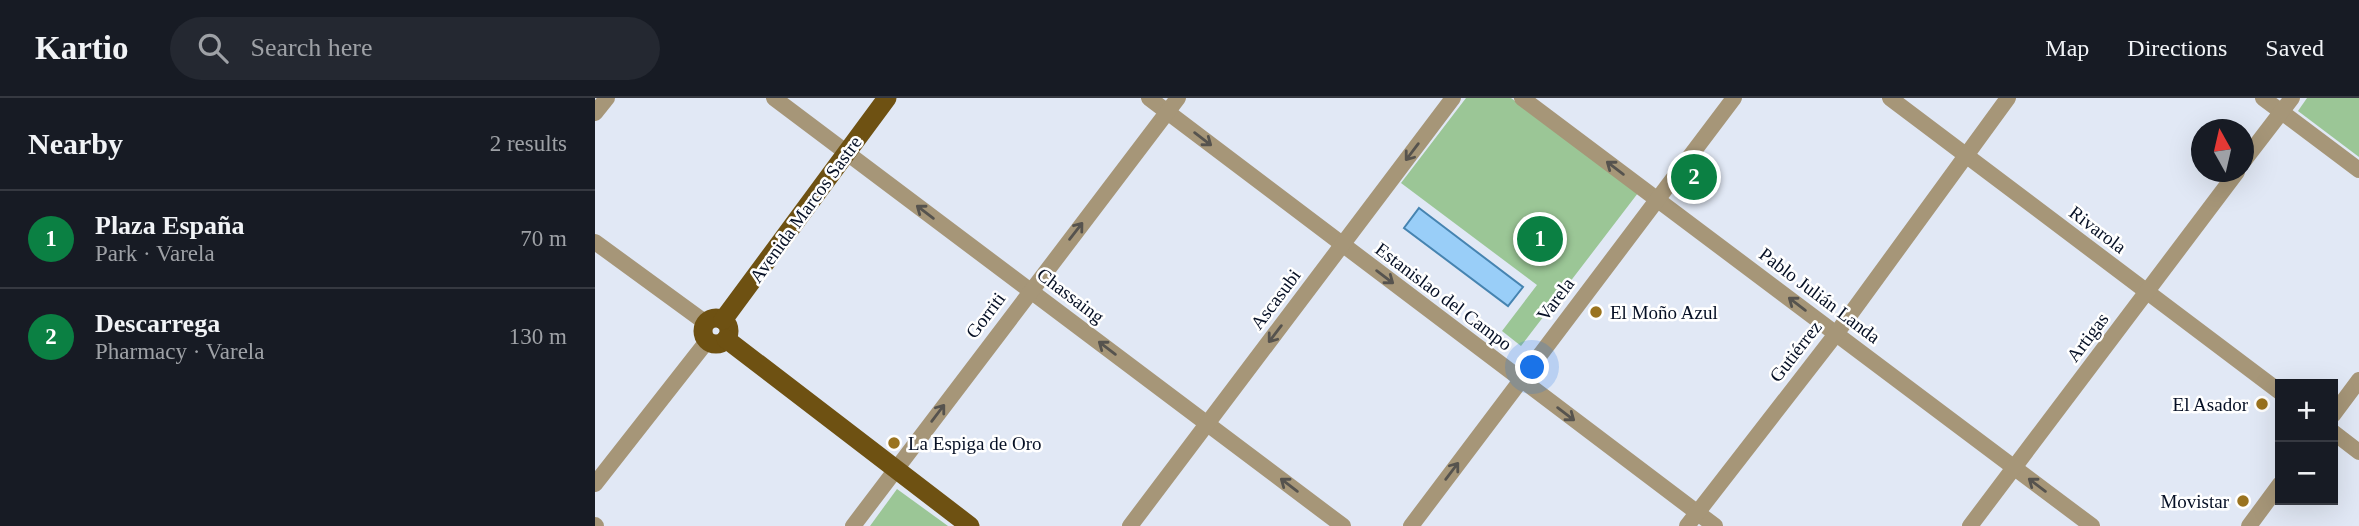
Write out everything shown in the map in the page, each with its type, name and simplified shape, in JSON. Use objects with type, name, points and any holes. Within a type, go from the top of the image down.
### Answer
[{"type":"main road","name":"Avenida Marcos Sastre","points":[[716,331],[887,98]]},
{"type":"main road","points":[[716,331],[970,526]]},
{"type":"street","points":[[595,113],[607,98]]},
{"type":"street","name":"Chassaing","points":[[774,98],[1343,526]]},
{"type":"street","name":"Estanislao del Campo","points":[[1149,98],[1715,526]]},
{"type":"street","name":"Gorriti","points":[[853,526],[1178,98]]},
{"type":"street","name":"Ascasubi","points":[[1130,526],[1453,98]]},
{"type":"street","name":"Pablo Julián Landa","points":[[1522,98],[2092,526]]},
{"type":"street","name":"Varela","points":[[1411,526],[1734,98]]},
{"type":"street","name":"Rivarola","points":[[1890,98],[2275,388]]},
{"type":"street","name":"Gutiérrez","points":[[1687,526],[1836,334],[2008,98]]},
{"type":"street","points":[[2263,98],[2359,170]]},
{"type":"street","points":[[2254,148],[2292,98]]},
{"type":"street","name":"Artigas","points":[[1970,526],[2230,182]]},
{"type":"street","points":[[595,242],[716,331]]},
{"type":"street","name":"Avenida Marcos Sastre","points":[[595,484],[716,331]]},
{"type":"street","points":[[2338,408],[2359,380]]},
{"type":"street","points":[[2338,436],[2359,452]]},
{"type":"street","points":[[2249,526],[2275,491]]},
{"type":"green space","points":[[1466,98],[1511,98],[1638,193],[1521,346],[1502,331],[1537,285],[1401,183]]},
{"type":"green space","points":[[2307,98],[2359,98],[2359,157],[2298,111]]},
{"type":"green space","points":[[897,489],[948,526],[870,526]]},
{"type":"building","points":[[1419,208],[1523,287],[1508,306],[1404,228]]},
{"type":"place","name":"Descarrega","points":[[1694,177]]},
{"type":"place","name":"Plaza España","points":[[1540,239]]},
{"type":"place","name":"El Moño Azul","points":[[1596,312]]},
{"type":"place","name":"El Asador","points":[[2262,404]]},
{"type":"place","name":"La Espiga de Oro","points":[[894,443]]},
{"type":"place","name":"Movistar","points":[[2243,501]]}]
